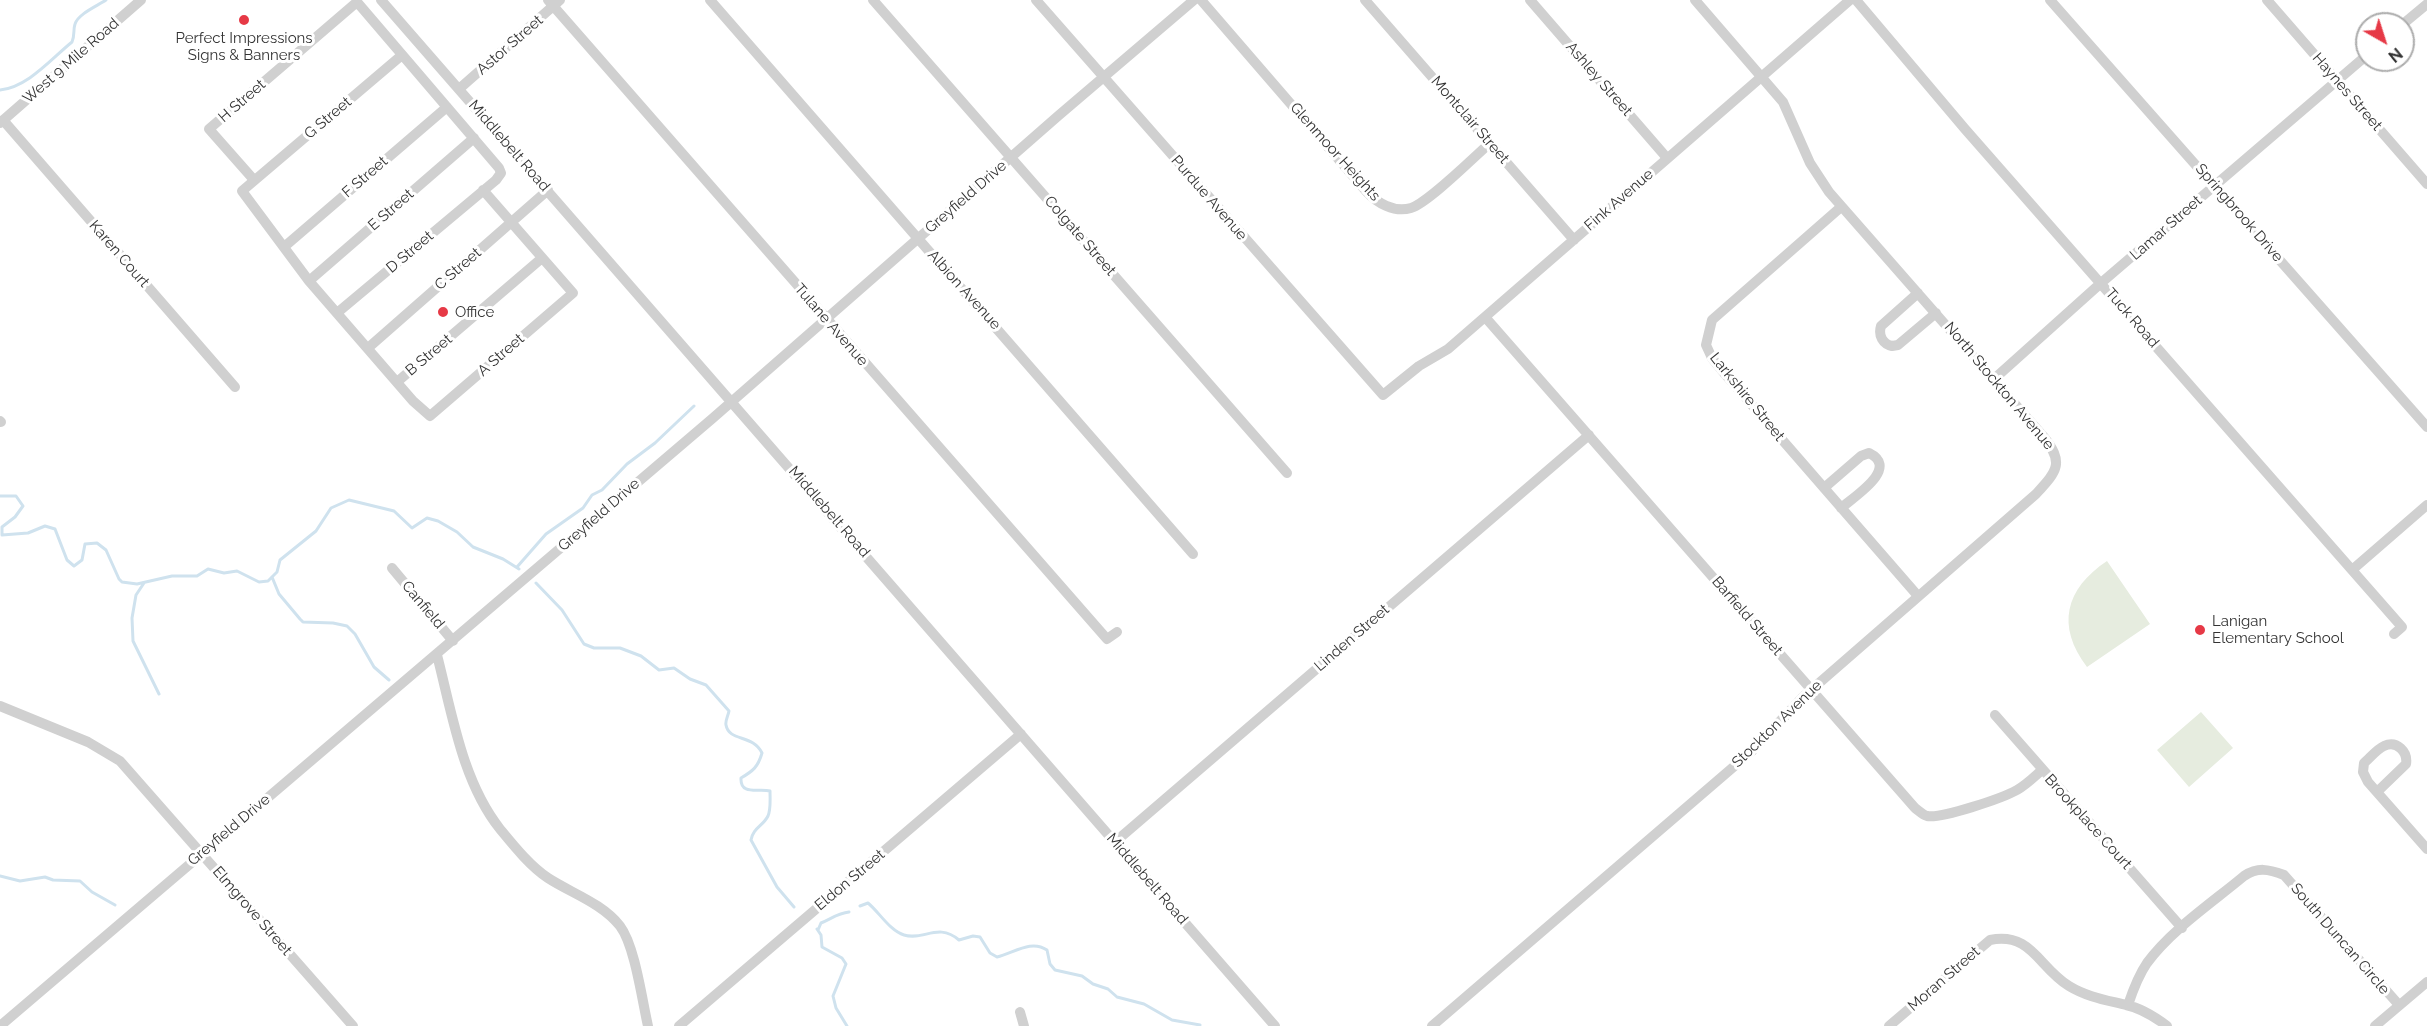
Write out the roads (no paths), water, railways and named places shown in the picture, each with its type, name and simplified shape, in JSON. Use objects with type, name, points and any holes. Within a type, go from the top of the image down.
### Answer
[{"type":"street","name":"West 9 Mile Road","points":[[2,121],[141,0]]},
{"type":"street","name":"Middlebelt Road","points":[[381,0],[1275,1026]]},
{"type":"street","name":"Albion Avenue","points":[[710,0],[1193,554]]},
{"type":"street","name":"Colgate Street","points":[[873,0],[1287,472]]},
{"type":"street","name":"Purdue Avenue","points":[[1036,0],[1383,395]]},
{"type":"street","name":"Greyfield Drive","points":[[0,1026],[732,402],[1194,0]]},
{"type":"street","name":"Glenmoor Heights","points":[[1201,0],[1374,200],[1386,206],[1400,209],[1412,208],[1425,200],[1490,143]]},
{"type":"street","name":"Montclair Street","points":[[1365,0],[1574,240]]},
{"type":"street","name":"Ashley Street","points":[[1530,0],[1667,158]]},
{"type":"street","name":"North Stockton Avenue","points":[[1695,0],[1783,102],[1816,174],[1841,207],[2054,449],[2057,462]]},
{"type":"street","name":"Fink Avenue","points":[[1383,395],[1419,366],[1448,349],[1850,0]]},
{"type":"street","name":"Tuck Road","points":[[1856,0],[1965,129],[2402,627],[2394,634]]},
{"type":"street","name":"Springbrook Drive","points":[[2050,0],[2216,185],[2427,427]]},
{"type":"street","name":"Haynes Street","points":[[2266,0],[2427,184]]},
{"type":"street","name":"H Street","points":[[254,180],[209,129],[357,2],[402,55]]},
{"type":"street","name":"Astor Street","points":[[459,89],[554,2]]},
{"type":"street","name":"Tulane Avenue","points":[[554,2],[826,320],[1107,639],[1117,632]]},
{"type":"street","points":[[2415,14],[2427,4]]},
{"type":"street","points":[[402,55],[474,138]]},
{"type":"street","name":"G Street","points":[[254,180],[402,55]]},
{"type":"street","name":"Lamar Street","points":[[1994,379],[2101,283],[2355,65]]},
{"type":"street","name":"F Street","points":[[284,247],[447,107]]},
{"type":"street","name":"Karen Court","points":[[2,121],[235,387]]},
{"type":"street","name":"D Street","points":[[337,313],[501,173],[474,138]]},
{"type":"street","name":"E Street","points":[[309,281],[474,138]]},
{"type":"street","points":[[254,180],[242,191],[309,281],[397,382]]},
{"type":"street","name":"A Street","points":[[397,382],[430,416],[573,293],[483,190]]},
{"type":"street","name":"C Street","points":[[368,348],[548,190]]},
{"type":"street","name":"Larkshire Street","points":[[1841,207],[1712,320],[1706,345],[1712,358],[1725,374],[1918,596]]},
{"type":"street","name":"B Street","points":[[397,382],[542,258]]},
{"type":"street","name":"North Stockton Avenue","points":[[1918,292],[1881,326],[1880,335],[1883,341],[1892,346],[1898,345],[1936,313]]},
{"type":"street","name":"Barfield Street","points":[[1485,317],[1915,808],[1925,816],[1937,817],[1953,813],[2011,793],[2042,770]]},
{"type":"street","name":"Linden Street","points":[[1115,842],[1589,435]]},
{"type":"street","points":[[1824,489],[1861,456],[1869,453],[1877,457],[1881,463],[1881,470],[1877,477],[1841,508]]},
{"type":"street","name":"Stockton Avenue","points":[[1432,1026],[1752,752],[1811,690],[2036,494],[2053,475],[2057,462]]},
{"type":"street","points":[[2352,570],[2427,505]]},
{"type":"street","name":"Canfield","points":[[392,568],[453,641]]},
{"type":"street","points":[[436,655],[467,768],[484,805],[499,828],[546,876],[598,907],[619,926],[628,941],[648,1026]]},
{"type":"street","name":"Elmgrove Street","points":[[0,706],[62,730],[109,752],[137,779],[353,1026]]},
{"type":"street","name":"Brookplace Court","points":[[1995,715],[2182,928]]},
{"type":"street","name":"Eldon Street","points":[[679,1026],[1021,734]]},
{"type":"street","points":[[2377,792],[2406,764],[2407,759],[2400,747],[2383,746],[2364,763],[2365,777],[2377,792],[2427,849]]},
{"type":"street","name":"South Duncan Circle","points":[[2128,1005],[2136,983],[2148,962],[2182,928],[2254,870],[2272,870],[2284,875],[2399,1005]]},
{"type":"street","name":"Moran Street","points":[[1889,1026],[1983,945],[1990,940],[2002,938],[2014,939],[2028,948],[2055,977],[2073,989],[2111,1003],[2128,1005]]},
{"type":"street","points":[[2375,1026],[2427,982]]},
{"type":"street","points":[[2128,1005],[2156,1018],[2167,1026]]},
{"type":"street","points":[[1020,1012],[1024,1026]]},
{"type":"waterway","points":[[0,90],[20,84],[47,64],[72,42],[77,20],[88,10],[106,0]]},
{"type":"waterway","points":[[517,567],[546,534],[583,508],[592,495],[602,490],[627,464],[655,443],[694,406]]},
{"type":"waterway","points":[[0,496],[16,496],[23,506],[15,517],[2,527],[2,535],[28,533],[45,526],[55,529],[67,560],[74,566],[82,560],[85,544],[97,543],[106,550],[122,582],[137,584],[172,576],[197,576],[208,569],[224,573],[237,571],[259,582],[268,581],[277,572],[280,560],[316,531],[331,508],[349,500],[394,511],[412,528],[427,518],[438,521],[457,532],[473,547],[503,559],[519,569]]},
{"type":"waterway","points":[[272,577],[279,594],[303,622],[347,626],[355,634],[374,667],[389,680]]},
{"type":"waterway","points":[[144,583],[136,595],[132,618],[133,641],[159,694]]},
{"type":"waterway","points":[[536,583],[562,610],[584,644],[594,648],[620,648],[641,656],[659,670],[674,668],[690,679],[706,685],[729,711],[726,723],[728,730],[758,747],[762,753],[759,762],[752,771],[741,778],[742,784],[747,789],[770,791],[770,807],[768,816],[751,840],[777,887],[794,907]]},
{"type":"waterway","points":[[0,876],[20,881],[45,877],[53,880],[80,881],[92,892],[115,905]]},
{"type":"waterway","points":[[860,906],[868,903],[889,925],[904,935],[918,936],[944,932],[959,940],[973,936],[980,937],[990,953],[997,957],[1029,946],[1041,947],[1047,950],[1050,964],[1055,970],[1082,976],[1093,984],[1108,989],[1117,997],[1144,1004],[1172,1020],[1200,1025]]},
{"type":"waterway","points":[[818,930],[821,923],[849,912]]},
{"type":"waterway","points":[[817,929],[821,935],[822,947],[842,958],[846,964],[833,996],[836,1008],[847,1026]]},
{"type":"place","name":"Perfect Impressions Signs & Banners","points":[[244,20]]},
{"type":"place","name":"Office","points":[[443,312]]},
{"type":"place","name":"Lanigan Elementary School","points":[[2200,630]]}]
